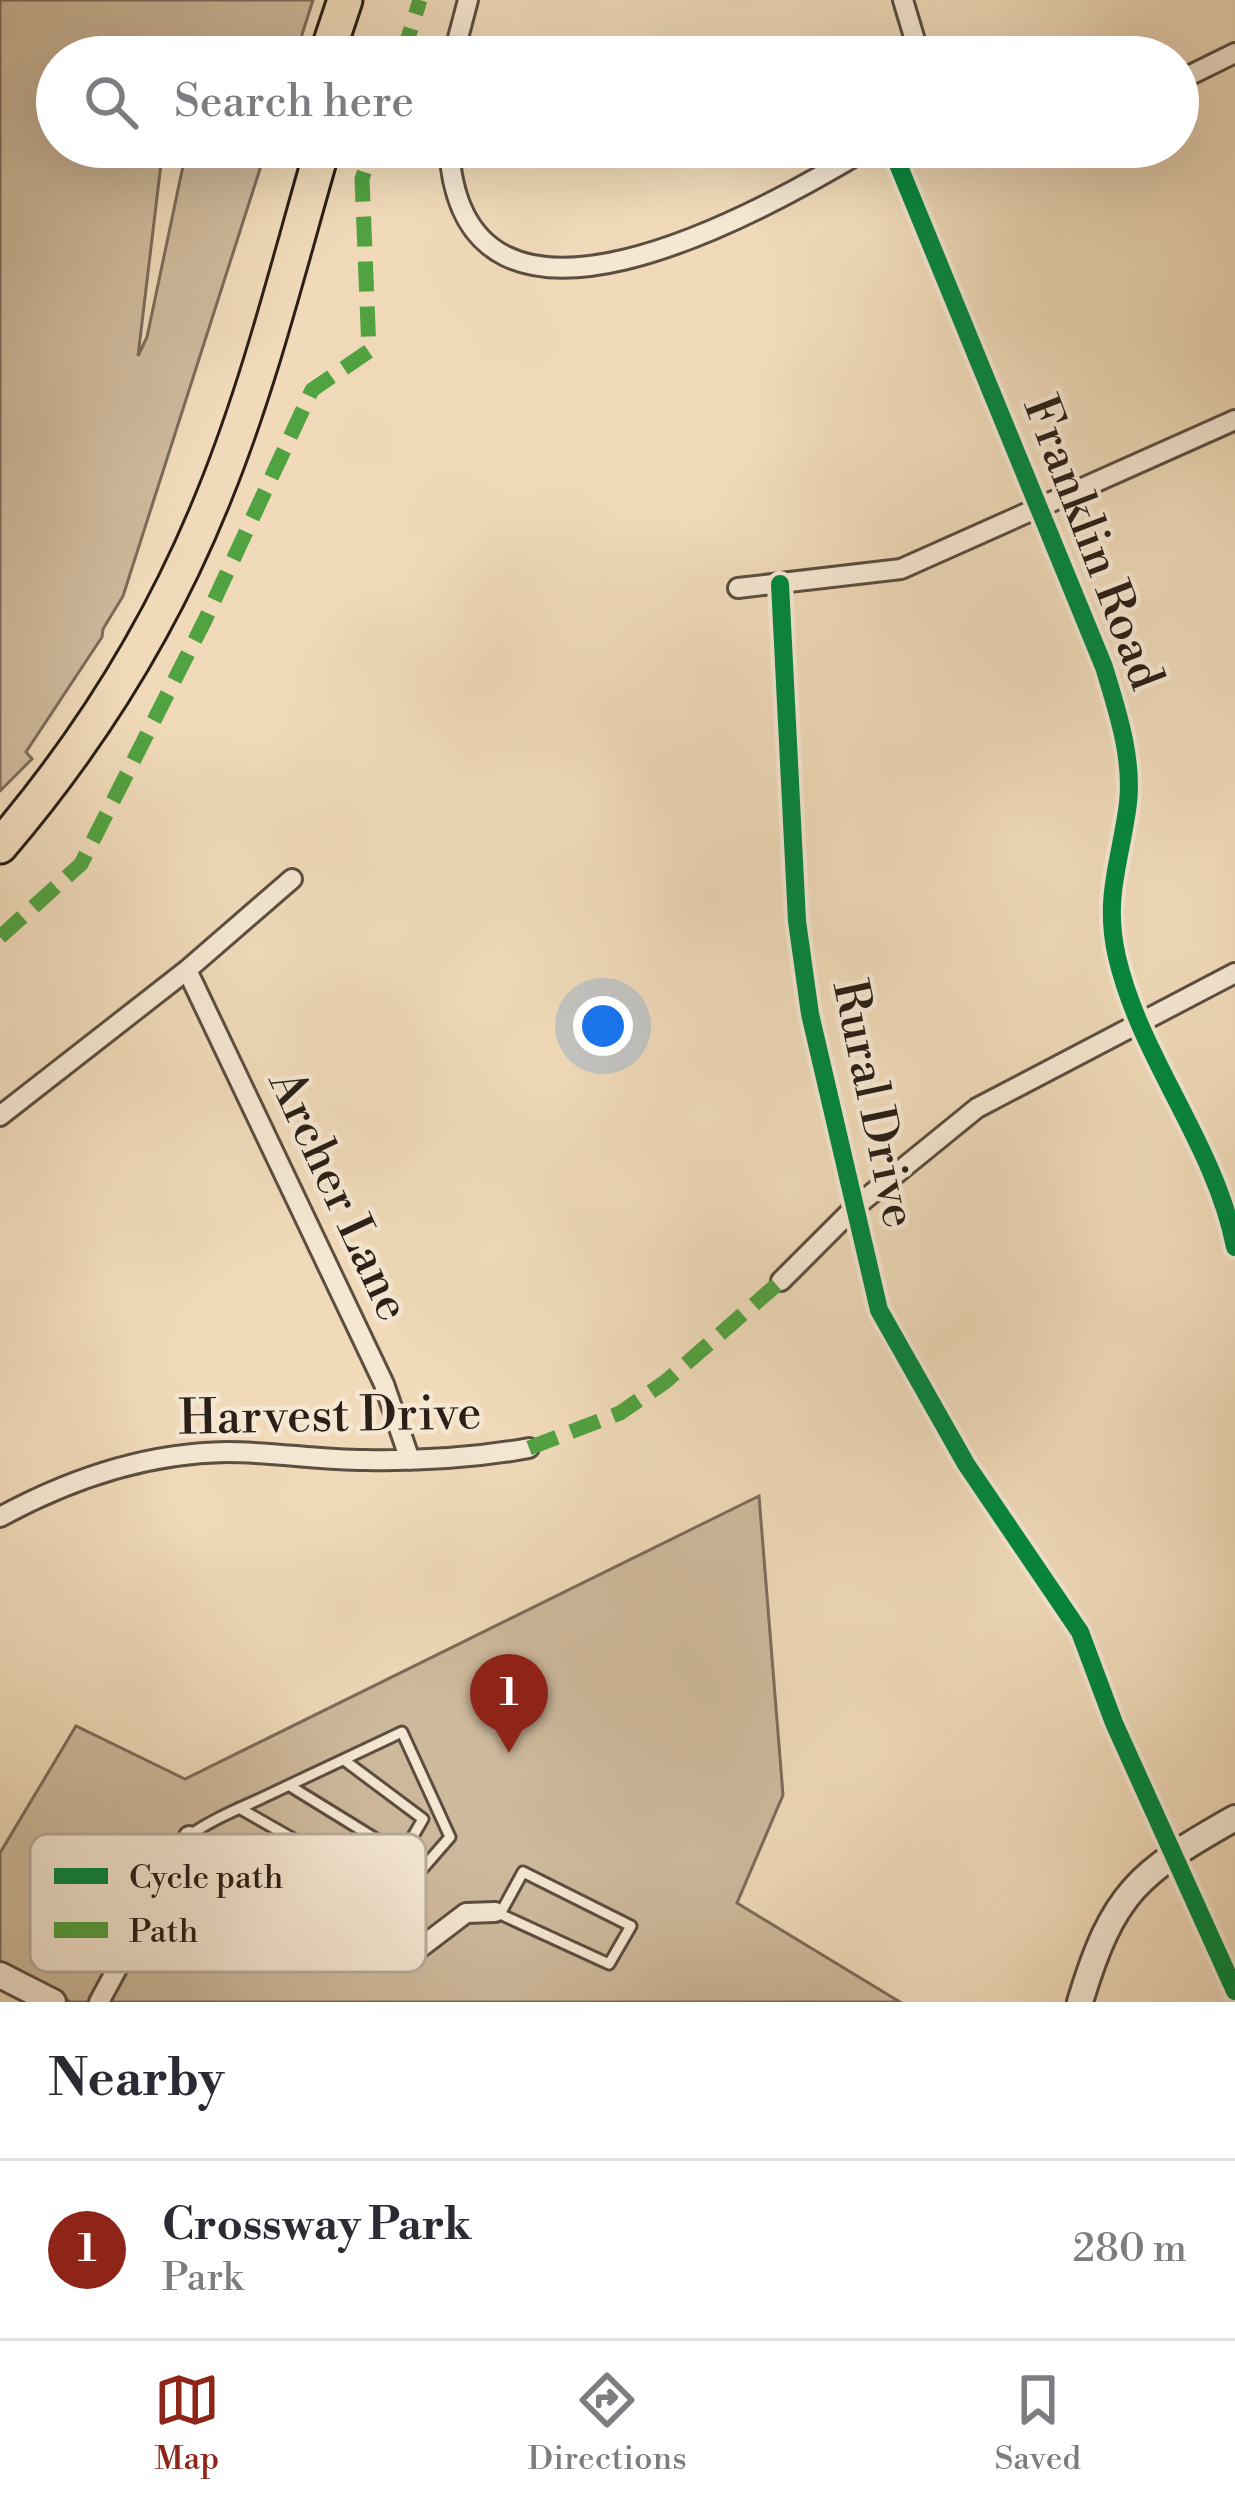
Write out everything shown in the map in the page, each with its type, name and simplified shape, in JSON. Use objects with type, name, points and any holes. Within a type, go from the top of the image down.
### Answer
[{"type":"highway","points":[[333,36],[345,0]]},
{"type":"highway","points":[[357,36],[369,0]]},
{"type":"highway","points":[[0,812],[78,708],[170,544],[218,426],[294,168]]},
{"type":"highway","points":[[0,846],[92,725],[188,557],[242,420],[317,168]]},
{"type":"street","points":[[459,36],[468,0]]},
{"type":"street","points":[[903,0],[914,36]]},
{"type":"street","points":[[1199,71],[1235,53]]},
{"type":"street","points":[[453,168],[461,211],[473,232],[491,248],[544,267],[572,268],[610,264],[731,224],[831,168]]},
{"type":"street","name":"Franklin Road","points":[[900,168],[1097,649],[1120,720],[1128,802],[1110,922],[1129,1000],[1219,1187],[1235,1247]]},
{"type":"street","points":[[739,588],[901,569],[1235,420]]},
{"type":"street","name":"Rural Drive","points":[[780,584],[797,921],[810,1014],[879,1310],[966,1465],[1080,1632],[1114,1723],[1235,1991]]},
{"type":"street","points":[[0,1116],[188,970],[292,879]]},
{"type":"street","name":"Archer Lane","points":[[188,970],[384,1384],[410,1460]]},
{"type":"street","points":[[781,1281],[854,1208],[976,1108],[1235,973]]},
{"type":"street","name":"Harvest Drive","points":[[0,1517],[53,1488],[131,1464],[182,1456],[227,1452],[410,1460],[529,1448]]},
{"type":"street","points":[[1080,2002],[1117,1906],[1172,1854],[1235,1818]]},
{"type":"street","points":[[426,1943],[466,1913],[498,1913]]},
{"type":"street","points":[[99,2002],[115,1972]]},
{"type":"street","points":[[0,1976],[52,2002]]},
{"type":"lane","points":[[193,1834],[402,1732],[450,1837],[426,1865]]},
{"type":"lane","points":[[344,1760],[422,1819],[414,1834]]},
{"type":"lane","points":[[289,1785],[369,1834]]},
{"type":"lane","points":[[239,1808],[285,1834]]},
{"type":"lane","points":[[523,1872],[631,1926],[610,1964],[498,1913],[523,1872]]},
{"type":"shaded area","points":[[0,0],[313,0],[302,36],[36,36],[36,168],[160,168],[138,356],[147,337],[183,168],[260,168],[123,596],[102,637],[26,752],[32,759],[0,791]]},
{"type":"shaded area","points":[[759,1496],[783,1795],[737,1903],[900,2002],[71,2002],[0,1962],[0,1853],[76,1726],[185,1779]]},
{"type":"marked path","points":[[409,36],[420,0]]},
{"type":"marked path","points":[[0,937],[81,864],[205,620],[312,390],[369,351],[362,179],[365,168]]},
{"type":"marked path","points":[[529,1448],[620,1413],[665,1382],[781,1281]]},
{"type":"cycle path","points":[[900,168],[1104,667],[1128,768],[1128,803],[1112,897],[1117,957],[1143,1031],[1212,1173],[1235,1247]]},
{"type":"cycle path","points":[[780,584],[797,921],[810,1014],[879,1310],[966,1464],[1080,1632],[1114,1723],[1235,1991]]},
{"type":"place","name":"Crossway Park","points":[[509,1753]]}]
